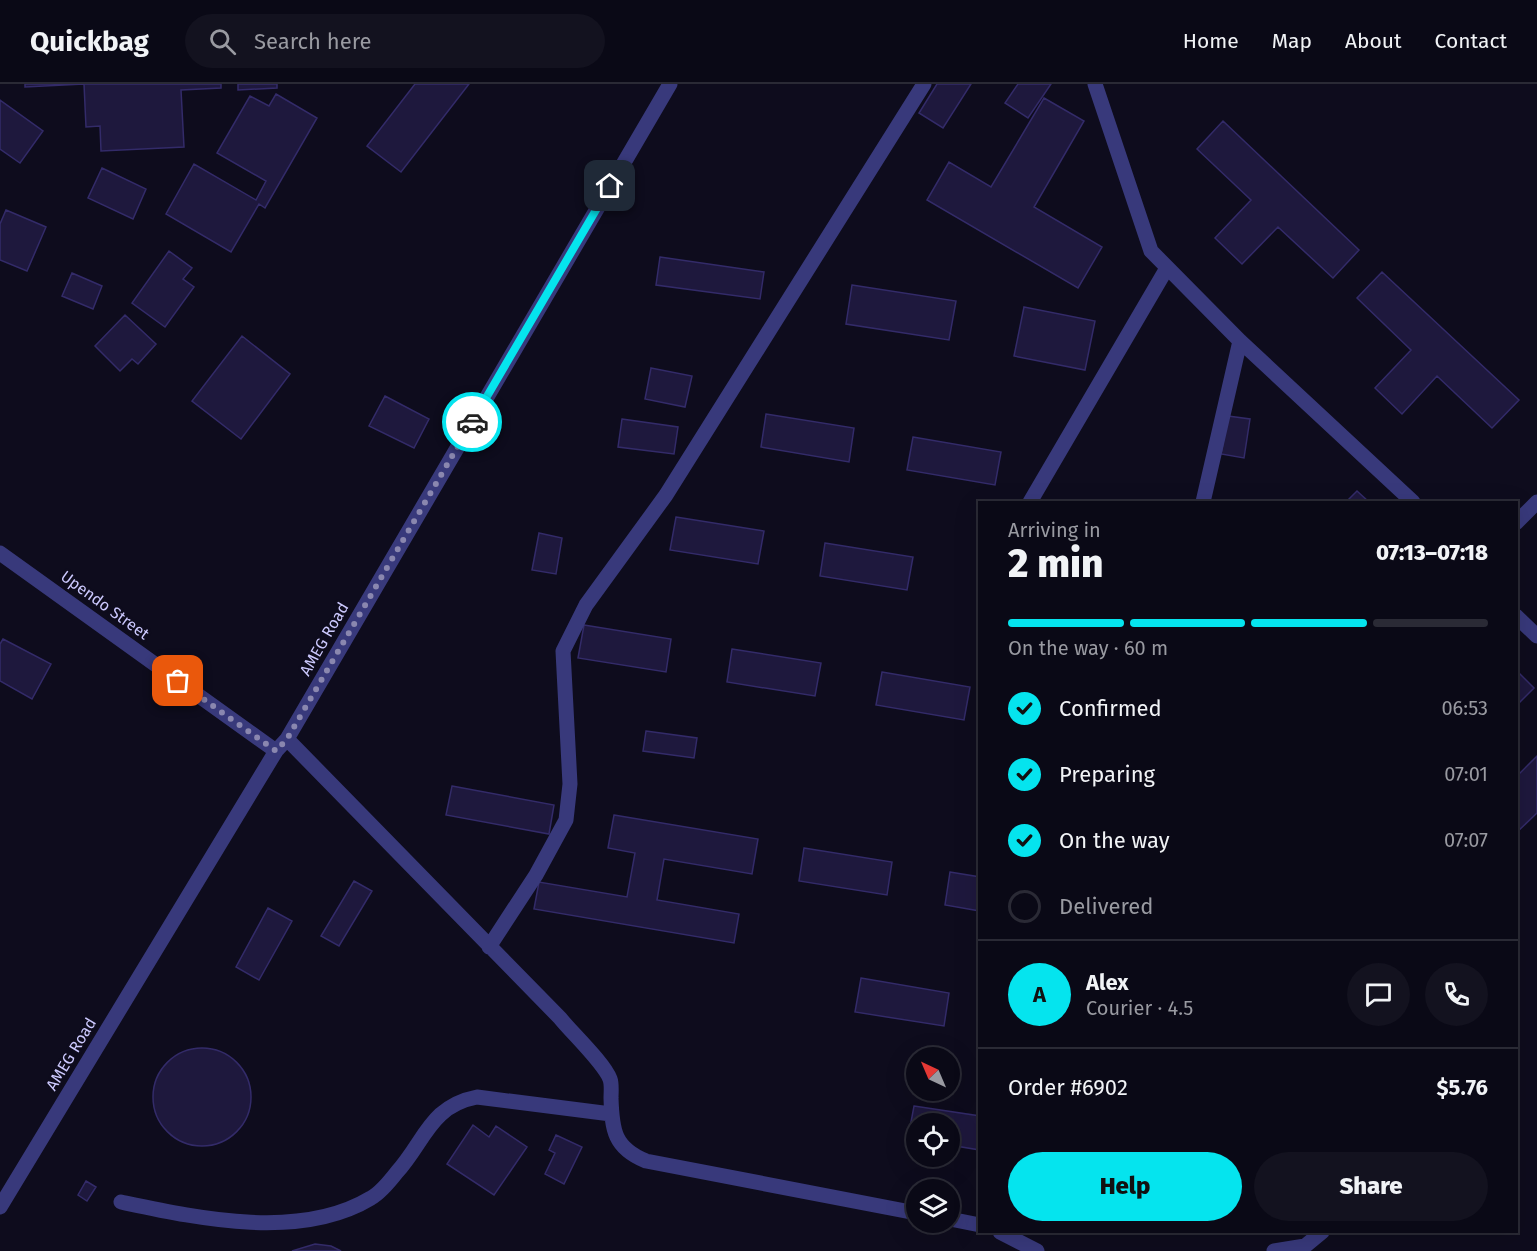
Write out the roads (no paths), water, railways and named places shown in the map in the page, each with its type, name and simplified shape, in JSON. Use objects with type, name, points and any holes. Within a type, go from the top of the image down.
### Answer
[{"type":"lane","name":"AMEG Road","points":[[0,1207],[276,751],[287,739],[670,84]]},
{"type":"lane","points":[[489,947],[536,875],[566,820],[570,784],[563,651],[586,605],[666,495],[924,84]]},
{"type":"lane","points":[[1095,84],[1151,251],[1240,341],[1412,501]]},
{"type":"lane","points":[[1031,501],[1167,268]]},
{"type":"lane","points":[[1203,501],[1240,341]]},
{"type":"lane","points":[[1518,521],[1537,502]]},
{"type":"lane","name":"Upendo Street","points":[[0,553],[276,751]]},
{"type":"lane","points":[[1518,618],[1537,636]]},
{"type":"lane","points":[[287,739],[560,1018],[611,1080],[611,1114],[616,1136],[627,1153],[646,1161],[906,1211]]},
{"type":"lane","points":[[121,1202],[202,1219],[309,1220],[372,1198],[399,1171],[433,1120],[458,1101],[477,1097],[611,1114]]},
{"type":"lane","points":[[960,1222],[978,1225]]},
{"type":"lane","points":[[1002,1233],[1037,1251]]},
{"type":"lane","points":[[1274,1251],[1305,1246],[1321,1233]]}]
